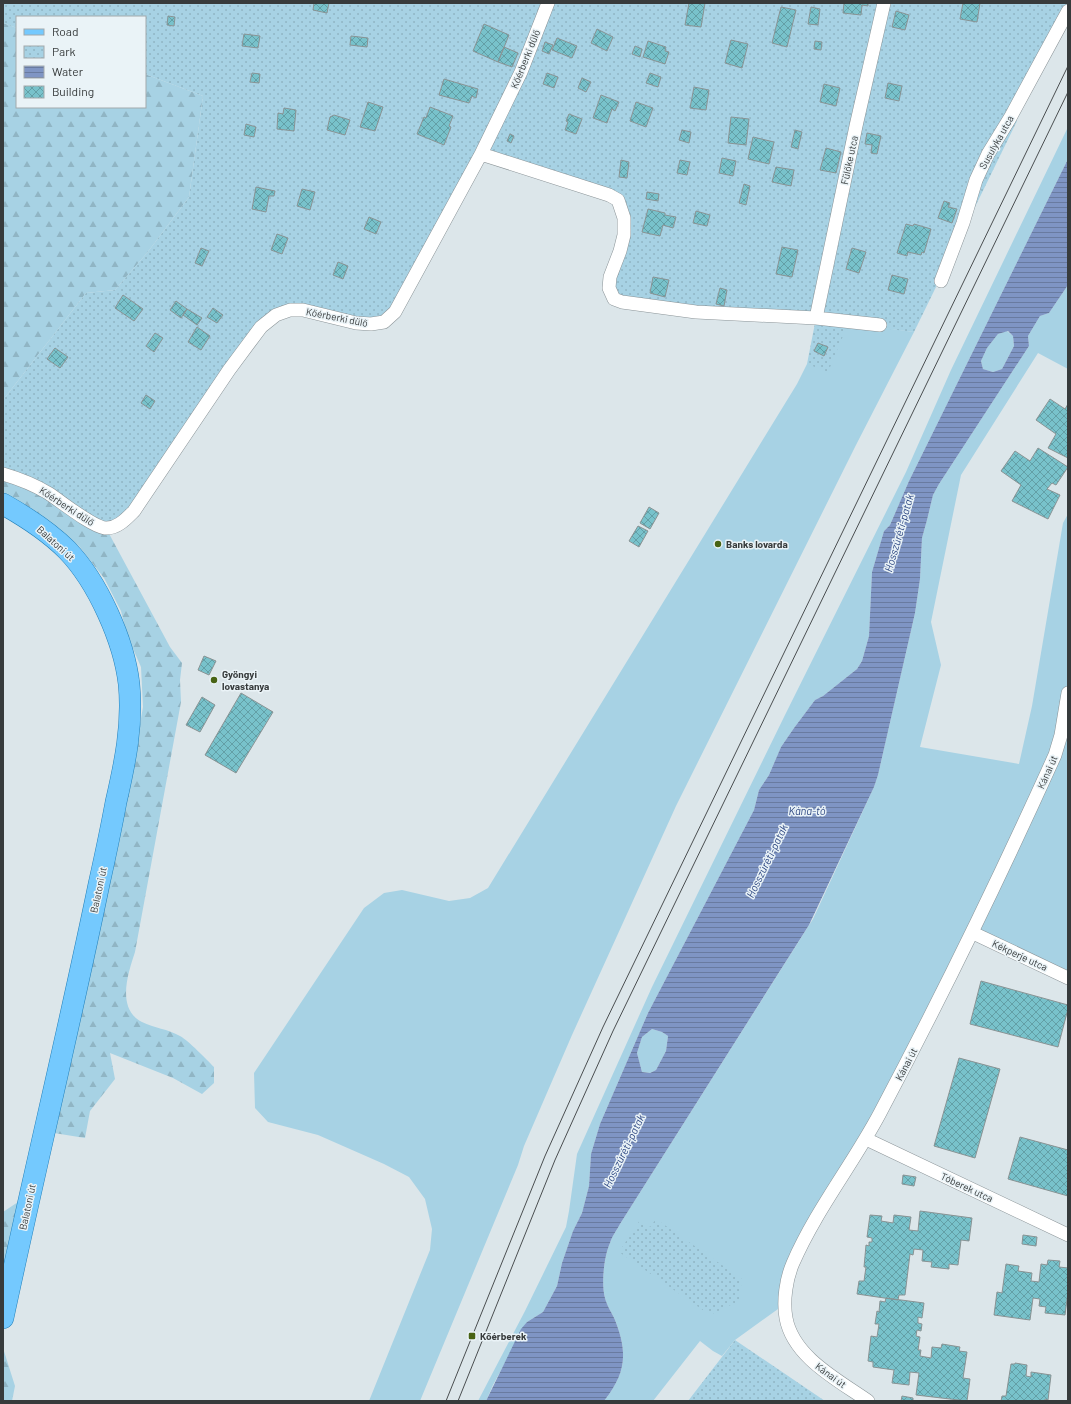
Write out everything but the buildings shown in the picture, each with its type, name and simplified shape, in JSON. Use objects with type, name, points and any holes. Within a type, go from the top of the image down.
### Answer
[{"type":"main road","name":"Balatoni út","points":[[3,504],[23,516],[51,536],[62,546],[82,568],[95,588],[104,605],[120,644],[128,682],[130,716],[124,767],[92,920],[3,1318]]},
{"type":"street","name":"Kőérberki dűlő","points":[[3,474],[28,481],[96,525],[106,528],[120,524],[134,511],[229,370],[261,327],[276,315],[290,310],[303,310],[356,323],[371,324],[384,322],[395,312],[481,154],[521,72],[548,3]]},
{"type":"street","name":"Fülőke utca","points":[[816,318],[856,126],[884,3]]},
{"type":"street","name":"Susulyka utca","points":[[942,281],[963,223],[976,180],[988,154],[1010,118],[1068,11]]},
{"type":"street","points":[[481,154],[609,195],[618,200],[624,218],[624,235],[620,251],[610,277],[609,288],[614,299],[622,302],[696,312],[816,318],[880,326]]},
{"type":"street","name":"Kánai út","points":[[868,1401],[817,1366],[796,1344],[789,1332],[785,1317],[785,1304],[787,1286],[792,1265],[802,1243],[844,1172],[866,1139],[924,1030],[973,933],[1055,755],[1065,737],[1068,693]]},
{"type":"street","name":"Kékperje utca","points":[[973,933],[1068,978]]},
{"type":"street","name":"Tóberek utca","points":[[866,1139],[1068,1235]]},
{"type":"green space","points":[[3,3],[1068,3],[1068,11],[1010,118],[1017,121],[914,332],[848,324],[828,372],[807,364],[816,318],[622,302],[609,288],[620,251],[618,200],[482,155],[384,322],[303,310],[276,315],[134,511],[106,528],[3,474],[3,400],[86,293],[115,290],[147,253],[189,197],[203,96],[146,74],[146,16],[16,16],[16,28],[3,23]]},
{"type":"green space","points":[[3,23],[16,28],[16,108],[146,108],[146,74],[203,96],[189,197],[147,253],[115,290],[86,293],[3,400]]},
{"type":"green space","points":[[1068,127],[1068,159],[909,481],[890,525],[884,531],[872,572],[869,636],[862,661],[857,669],[823,696],[815,700],[781,747],[769,775],[759,790],[754,810],[648,1013],[600,1124],[591,1154],[589,1186],[582,1213],[573,1231],[562,1263],[557,1286],[543,1312],[527,1322],[486,1401],[478,1401],[525,1311],[566,1227],[577,1154],[652,987],[906,472],[951,370]]},
{"type":"green space","points":[[1068,285],[1068,369],[1038,353],[961,475],[931,622],[941,665],[920,747],[1019,764],[1032,706],[1063,523],[1068,514],[1068,978],[973,933],[802,1243],[785,1304],[735,1340],[722,1356],[700,1341],[653,1401],[604,1401],[617,1381],[623,1362],[622,1343],[604,1292],[603,1278],[605,1262],[613,1235],[813,919],[874,787],[878,775],[915,613],[920,579],[922,538],[933,495],[1029,346],[1028,336],[1040,316],[1049,313]]},
{"type":"green space","points":[[848,323],[914,332],[676,806],[572,1035],[524,1146],[518,1165],[420,1401],[369,1401],[430,1250],[432,1229],[425,1199],[409,1177],[384,1164],[318,1135],[268,1122],[255,1108],[254,1073],[364,908],[384,893],[402,890],[449,901],[470,898],[488,888],[797,384],[807,364],[809,364]]},
{"type":"green space","points":[[1007,331],[1013,336],[1014,346],[1002,369],[993,372],[983,369],[981,361],[987,348],[998,334]]},
{"type":"green space","points":[[3,474],[106,528],[170,647],[182,663],[180,680],[181,702],[135,952],[129,970],[126,990],[129,1009],[134,1016],[151,1026],[166,1030],[184,1038],[214,1067],[214,1083],[202,1094],[173,1078],[110,1053],[115,1079],[90,1111],[85,1138],[54,1133],[134,758],[143,707],[141,667],[127,635],[121,611],[104,578],[79,546],[41,516],[14,498],[3,493]]},
{"type":"green space","points":[[652,1029],[662,1032],[668,1036],[666,1051],[656,1070],[650,1073],[642,1072],[637,1053],[642,1037]]},
{"type":"green space","points":[[30,1194],[3,1318],[3,1212]]},
{"type":"green space","points":[[656,1219],[742,1279],[739,1301],[710,1315],[619,1252],[640,1220],[650,1227]]},
{"type":"green space","points":[[735,1340],[825,1401],[688,1401]]},
{"type":"green space","points":[[3,1348],[15,1386],[12,1401],[3,1401]]},
{"type":"water","name":"Kána-tó","points":[[1068,159],[1068,285],[1049,313],[1040,316],[1028,336],[1029,346],[933,495],[922,538],[920,579],[915,613],[874,787],[809,925],[611,1240],[605,1262],[603,1285],[606,1301],[615,1320],[622,1343],[623,1362],[617,1381],[604,1401],[486,1401],[521,1329],[527,1322],[543,1312],[557,1286],[562,1263],[573,1231],[582,1213],[589,1186],[591,1154],[600,1124],[648,1013],[754,810],[759,790],[769,775],[781,747],[815,700],[823,696],[857,669],[862,661],[869,636],[872,572],[884,531],[890,525],[909,481]],"holes":[[[1008,331],[1013,336],[1014,346],[1002,369],[993,372],[983,369],[981,361],[987,348],[998,334]],[[652,1029],[662,1032],[668,1036],[666,1051],[656,1070],[650,1073],[642,1072],[637,1053],[642,1037]]]},
{"type":"tram line","points":[[446,1401],[545,1156],[603,1027],[1068,66]]},
{"type":"tram line","points":[[458,1401],[555,1160],[613,1031],[1068,92]]},
{"type":"place","name":"Banks lovarda","points":[[718,544]]},
{"type":"place","name":"Gyöngyi lovastanya","points":[[214,680]]},
{"type":"place","name":"Kőérberek","points":[[472,1336]]},
{"type":"water label","name":"Hosszúréti-patak","points":[[899,533]]},
{"type":"water label","name":"Hosszúréti-patak","points":[[767,861]]},
{"type":"water label","name":"Hosszúréti-patak","points":[[624,1151]]}]
